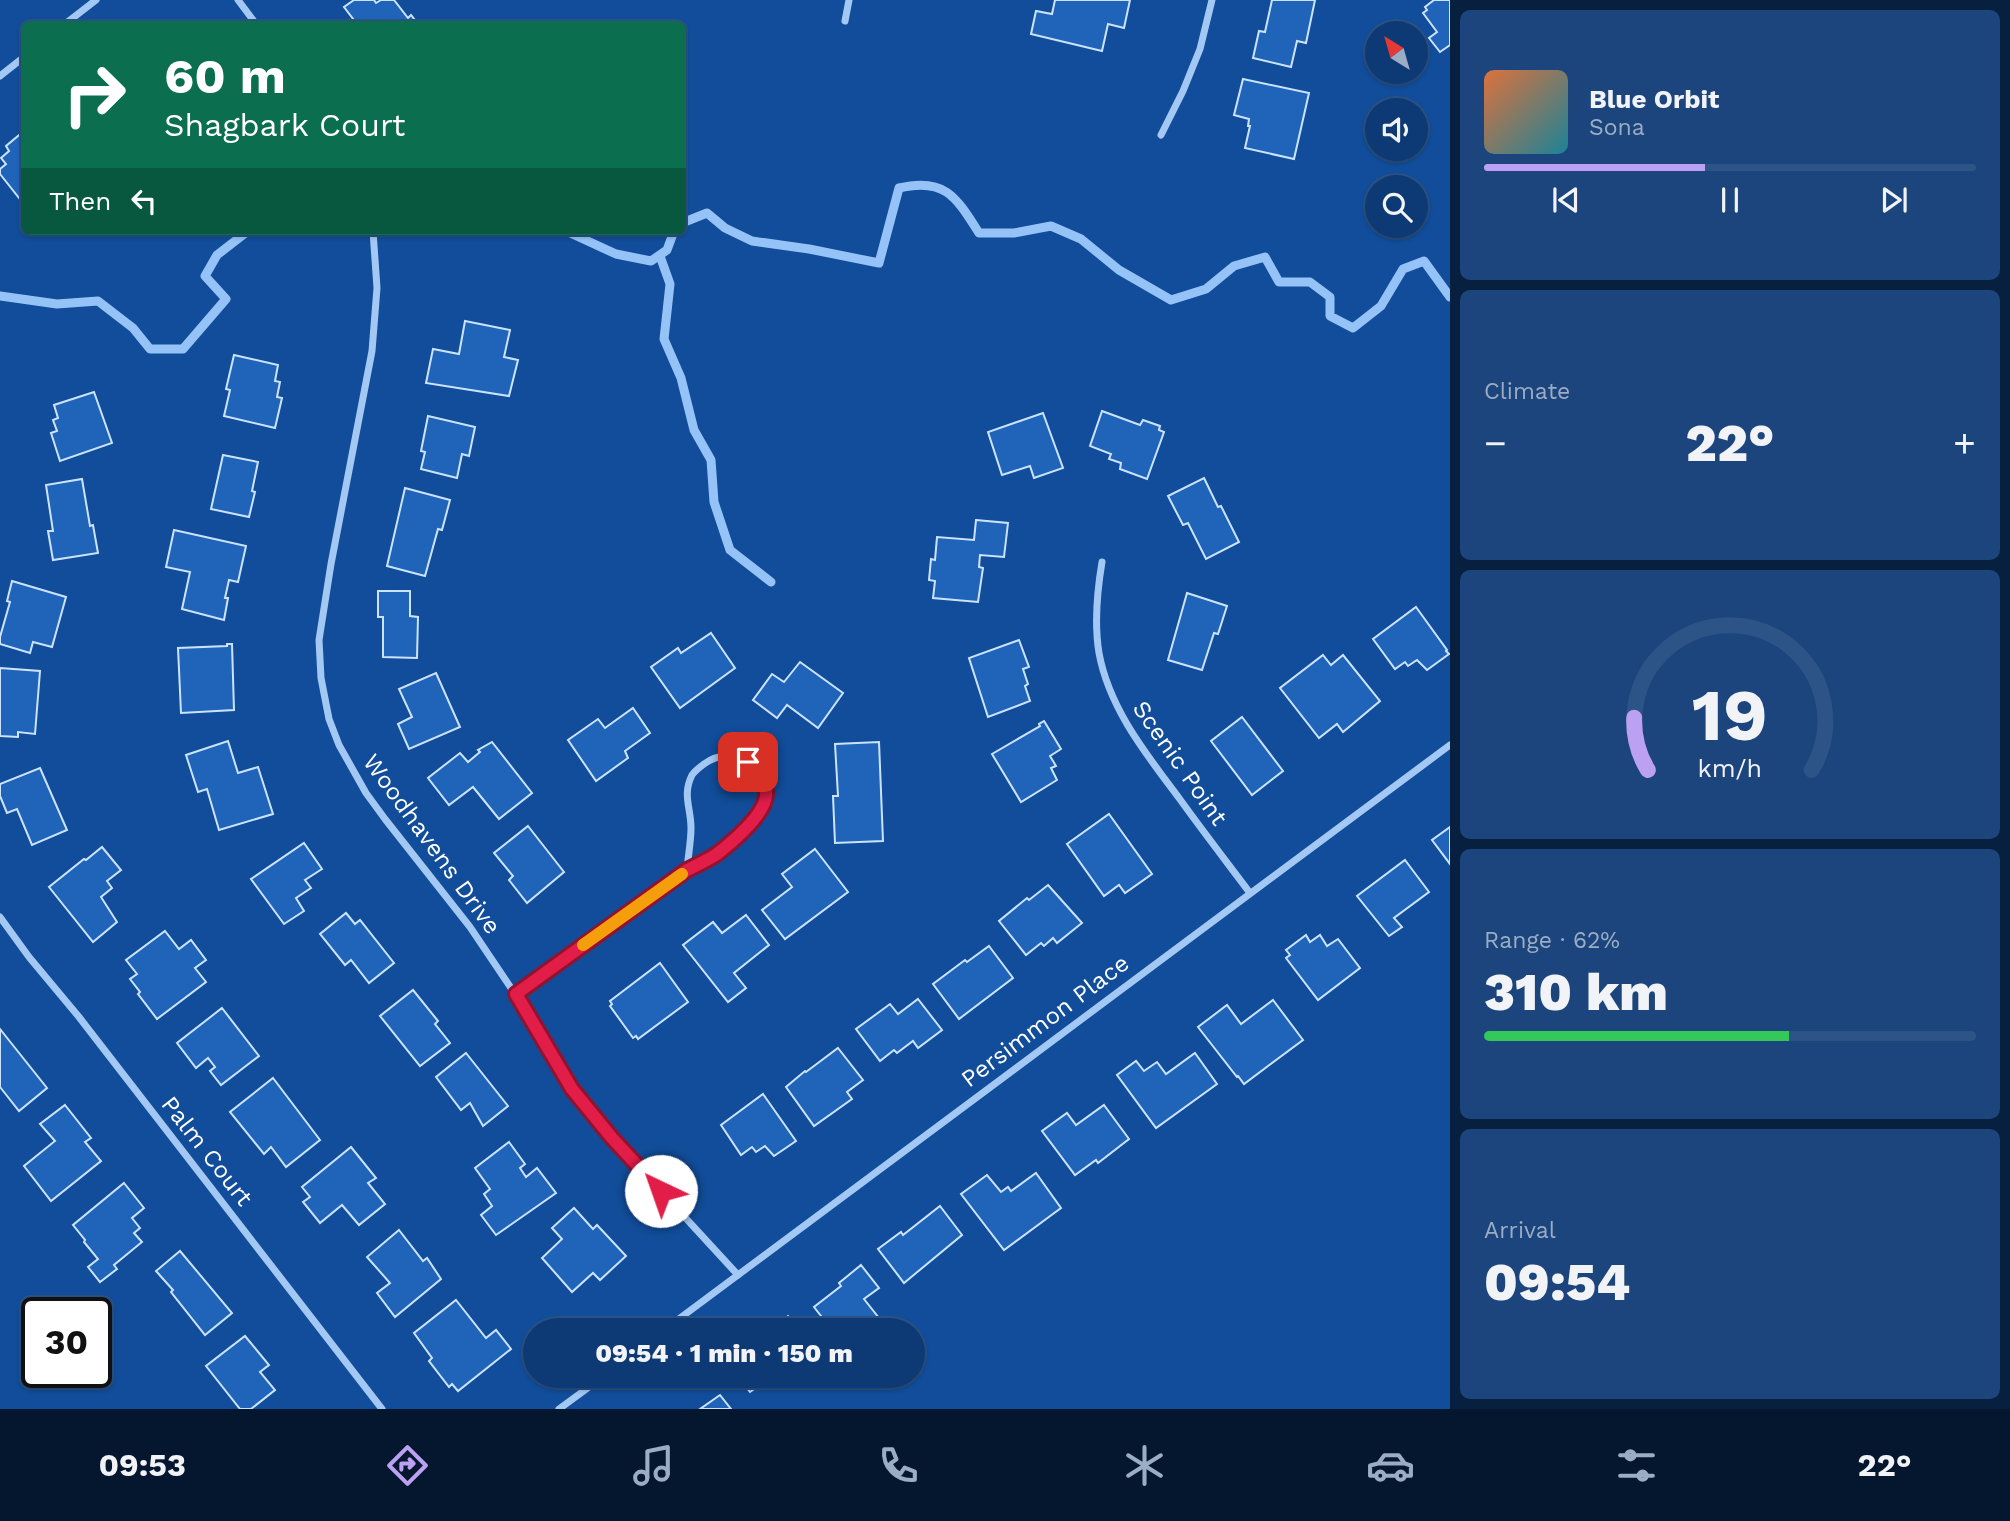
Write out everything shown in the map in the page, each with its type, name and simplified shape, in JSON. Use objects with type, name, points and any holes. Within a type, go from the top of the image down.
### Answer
[{"type":"street","points":[[69,21],[96,0]]},
{"type":"street","points":[[237,0],[254,21]]},
{"type":"street","points":[[845,21],[849,0]]},
{"type":"street","points":[[1161,135],[1200,49],[1212,0]]},
{"type":"street","points":[[0,76],[21,59]]},
{"type":"street","name":"Woodhavens Drive","points":[[373,235],[377,288],[372,351],[319,640],[321,677],[329,719],[339,745],[366,793],[470,927],[516,994],[572,1089],[612,1138],[738,1275]]},
{"type":"street","name":"Scenic Point","points":[[1102,562],[1096,601],[1099,651],[1115,704],[1142,748],[1250,893]]},
{"type":"street","name":"Persimmon Place","points":[[680,1318],[1450,745]]},
{"type":"street","points":[[516,994],[687,870],[716,855],[743,832],[761,809],[766,796],[764,785],[748,762],[722,755],[693,773],[687,789],[691,825],[687,870]]},
{"type":"street","name":"Palm Court","points":[[0,917],[382,1409]]},
{"type":"street","points":[[559,1409],[588,1388]]},
{"type":"building","points":[[354,0],[374,0],[376,3],[381,0],[394,0],[408,18],[411,15],[416,21],[355,21],[344,7]]},
{"type":"building","points":[[1055,0],[1130,0],[1124,28],[1108,24],[1102,51],[1031,34],[1036,11],[1052,14]]},
{"type":"building","points":[[1272,0],[1315,0],[1306,43],[1297,41],[1291,67],[1253,58],[1259,31],[1265,32]]},
{"type":"building","points":[[1434,0],[1450,0],[1450,45],[1440,52],[1429,38],[1437,32],[1423,13],[1427,10],[1425,7]]},
{"type":"building","points":[[1243,79],[1309,93],[1294,159],[1245,148],[1249,119],[1234,115]]},
{"type":"building","points":[[21,134],[21,200],[0,174],[0,169],[6,164],[1,158],[9,151],[6,146]]},
{"type":"building","points":[[465,321],[510,330],[504,357],[518,360],[509,396],[426,383],[433,349],[459,354]]},
{"type":"building","points":[[234,355],[278,365],[275,381],[280,382],[277,397],[282,398],[275,428],[224,416],[230,390],[226,389]]},
{"type":"building","points":[[94,392],[112,443],[60,461],[51,433],[57,431],[53,420],[58,418],[54,405]]},
{"type":"building","points":[[1102,411],[1140,425],[1143,420],[1160,426],[1159,430],[1164,432],[1147,479],[1120,469],[1121,463],[1109,459],[1111,454],[1090,446]]},
{"type":"building","points":[[1043,413],[1063,468],[1034,478],[1030,466],[1002,475],[988,432]]},
{"type":"building","points":[[428,416],[475,427],[469,456],[462,454],[457,478],[421,469],[425,452],[421,451]]},
{"type":"building","points":[[223,455],[258,462],[249,517],[211,509]]},
{"type":"building","points":[[1204,478],[1239,542],[1206,559],[1188,523],[1183,525],[1168,496]]},
{"type":"building","points":[[82,479],[90,526],[93,525],[98,553],[53,560],[48,531],[53,531],[46,485]]},
{"type":"building","points":[[405,488],[450,500],[442,530],[438,529],[425,576],[387,566]]},
{"type":"building","points":[[976,520],[1008,523],[1004,557],[980,555],[979,567],[983,568],[978,602],[933,598],[935,581],[929,580],[931,559],[935,560],[937,537],[974,540]]},
{"type":"building","points":[[174,530],[246,546],[238,582],[229,580],[224,620],[182,609],[190,572],[166,567]]},
{"type":"building","points":[[12,581],[66,597],[52,647],[33,642],[30,653],[0,644]]},
{"type":"building","points":[[378,591],[410,591],[410,616],[418,617],[417,658],[383,657],[383,617],[378,617]]},
{"type":"building","points":[[1187,593],[1227,606],[1218,634],[1214,633],[1202,670],[1168,660]]},
{"type":"building","points":[[1416,607],[1449,654],[1427,670],[1417,660],[1408,666],[1405,662],[1395,669],[1373,639]]},
{"type":"building","points":[[711,633],[735,668],[680,708],[651,667],[678,648],[681,653]]},
{"type":"building","points":[[1019,640],[1029,667],[1023,669],[1030,701],[988,717],[969,658]]},
{"type":"building","points":[[232,644],[234,710],[181,713],[178,648]]},
{"type":"building","points":[[1323,655],[1331,665],[1343,655],[1380,701],[1343,732],[1337,724],[1319,738],[1280,688]]},
{"type":"building","points":[[800,662],[843,693],[818,728],[787,705],[777,718],[753,700],[772,674],[784,682]]},
{"type":"building","points":[[0,668],[40,671],[35,734],[18,732],[18,737],[0,736]]},
{"type":"building","points":[[436,673],[460,727],[409,749],[398,724],[412,717],[399,689]]},
{"type":"building","points":[[633,708],[650,733],[625,751],[628,758],[596,781],[568,740],[598,719],[605,728]]},
{"type":"building","points":[[1242,717],[1283,771],[1252,795],[1211,741]]},
{"type":"building","points":[[1044,721],[1061,749],[1050,756],[1056,766],[1051,768],[1057,780],[1021,802],[992,754]]},
{"type":"building","points":[[228,741],[238,773],[258,767],[273,814],[219,830],[207,789],[198,792],[186,755]]},
{"type":"building","points":[[492,742],[532,793],[499,819],[473,787],[449,805],[428,778],[460,753],[468,762],[480,752],[478,750]]},
{"type":"building","points":[[879,742],[883,841],[835,843],[833,796],[838,796],[835,744]]},
{"type":"building","points":[[40,768],[67,830],[32,845],[17,809],[7,813],[0,796],[0,784]]},
{"type":"building","points":[[1109,814],[1152,874],[1125,893],[1119,885],[1104,896],[1067,844]]},
{"type":"building","points":[[528,826],[564,872],[527,903],[509,880],[513,876],[494,853]]},
{"type":"building","points":[[1450,827],[1450,864],[1432,840]]},
{"type":"building","points":[[304,843],[322,869],[305,880],[311,888],[296,898],[304,911],[284,924],[251,879]]},
{"type":"building","points":[[102,847],[121,870],[107,881],[112,888],[101,897],[117,922],[93,942],[49,887]]},
{"type":"building","points":[[815,849],[848,892],[785,939],[762,910],[792,887],[782,874]]},
{"type":"building","points":[[1405,860],[1429,892],[1394,918],[1402,927],[1389,936],[1357,896]]},
{"type":"building","points":[[1048,885],[1082,923],[1057,943],[1053,938],[1044,946],[1041,943],[1026,955],[999,921]]},
{"type":"building","points":[[346,913],[355,924],[360,920],[394,963],[369,983],[351,960],[345,965],[320,934]]},
{"type":"building","points":[[746,915],[769,945],[734,973],[746,988],[728,1002],[683,945],[713,922],[722,933]]},
{"type":"building","points":[[165,931],[179,949],[191,940],[206,960],[195,968],[206,982],[157,1019],[130,979],[137,974],[126,960]]},
{"type":"building","points":[[1306,935],[1310,942],[1320,935],[1327,946],[1338,939],[1360,968],[1318,1000],[1286,958],[1290,955],[1286,950]]},
{"type":"building","points":[[989,946],[1013,978],[959,1019],[933,984]]},
{"type":"building","points":[[660,963],[688,1002],[638,1039],[636,1036],[633,1038],[610,1006],[610,1001]]},
{"type":"building","points":[[413,990],[438,1021],[435,1024],[450,1043],[420,1066],[380,1016]]},
{"type":"building","points":[[918,999],[942,1030],[918,1048],[913,1041],[897,1053],[894,1050],[880,1061],[856,1029],[890,1004],[898,1014]]},
{"type":"building","points":[[1273,1000],[1303,1040],[1244,1084],[1198,1027],[1227,1005],[1241,1024]]},
{"type":"building","points":[[222,1008],[259,1056],[221,1085],[210,1071],[215,1067],[208,1058],[196,1068],[177,1043]]},
{"type":"building","points":[[0,1029],[47,1088],[19,1111],[0,1087]]},
{"type":"building","points":[[838,1048],[863,1080],[847,1092],[852,1099],[814,1126],[786,1087]]},
{"type":"building","points":[[466,1053],[508,1106],[483,1126],[470,1103],[461,1110],[436,1077]]},
{"type":"building","points":[[1195,1053],[1217,1084],[1156,1128],[1117,1075],[1136,1061],[1144,1071],[1157,1062],[1166,1074]]},
{"type":"building","points":[[273,1078],[320,1140],[286,1167],[271,1147],[264,1154],[230,1112]]},
{"type":"building","points":[[763,1094],[796,1141],[774,1156],[765,1146],[756,1152],[752,1147],[741,1155],[721,1125]]},
{"type":"building","points":[[65,1105],[91,1138],[85,1142],[101,1161],[51,1201],[24,1166],[55,1141],[40,1124]]},
{"type":"building","points":[[1104,1105],[1129,1139],[1098,1163],[1096,1160],[1075,1175],[1042,1131],[1067,1113],[1076,1125]]},
{"type":"building","points":[[509,1142],[525,1164],[520,1168],[526,1177],[537,1168],[556,1193],[496,1235],[481,1215],[492,1206],[484,1194],[490,1189],[475,1168]]},
{"type":"building","points":[[351,1147],[376,1178],[368,1183],[385,1204],[359,1225],[342,1205],[320,1223],[303,1202],[310,1197],[302,1187]]},
{"type":"building","points":[[1036,1173],[1061,1208],[1004,1250],[961,1194],[987,1175],[1001,1192],[1008,1187],[1011,1191]]},
{"type":"building","points":[[124,1183],[144,1208],[132,1218],[140,1228],[134,1233],[142,1242],[114,1265],[117,1269],[100,1282],[88,1267],[98,1259],[73,1225]]},
{"type":"building","points":[[940,1206],[962,1235],[904,1283],[878,1249],[901,1232],[903,1235]]},
{"type":"building","points":[[574,1208],[593,1229],[597,1225],[626,1256],[600,1280],[593,1273],[572,1292],[542,1258],[562,1239],[552,1228]]},
{"type":"building","points":[[399,1230],[423,1261],[427,1258],[441,1279],[395,1317],[377,1293],[390,1283],[367,1257]]},
{"type":"building","points":[[180,1251],[232,1313],[205,1335],[156,1271]]},
{"type":"building","points":[[861,1265],[879,1288],[864,1299],[879,1318],[823,1318],[814,1307],[841,1286],[839,1283]]},
{"type":"building","points":[[456,1300],[486,1338],[496,1330],[511,1349],[458,1391],[452,1384],[449,1387],[429,1361],[432,1358],[414,1333]]},
{"type":"building","points":[[245,1336],[269,1365],[260,1372],[275,1390],[251,1409],[240,1409],[206,1366]]},
{"type":"building","points":[[720,1395],[731,1409],[700,1409]]},
{"type":"waterway","points":[[686,221],[707,213],[725,228],[752,241],[879,263],[899,188],[928,185],[948,193],[956,200],[979,233],[1014,233],[1051,226],[1081,239],[1119,270],[1171,300],[1206,289],[1234,266],[1265,257],[1279,282],[1310,282],[1330,297],[1330,316],[1353,328],[1381,306],[1403,269],[1424,261],[1450,297]]},
{"type":"waterway","points":[[0,296],[57,304],[98,301],[133,328],[150,349],[183,349],[226,299],[205,276],[217,255],[243,235]]},
{"type":"waterway","points":[[575,235],[616,254],[651,261],[667,250],[673,235]]},
{"type":"waterway","points":[[660,256],[670,284],[664,339],[681,378],[694,430],[711,460],[714,502],[730,550],[771,582]]},
{"type":"slow traffic","points":[[583,945],[682,874]]},
{"type":"route","points":[[661,1191],[572,1089],[516,994],[687,870],[716,855],[743,832],[761,809],[766,796],[764,785],[748,762]]}]
